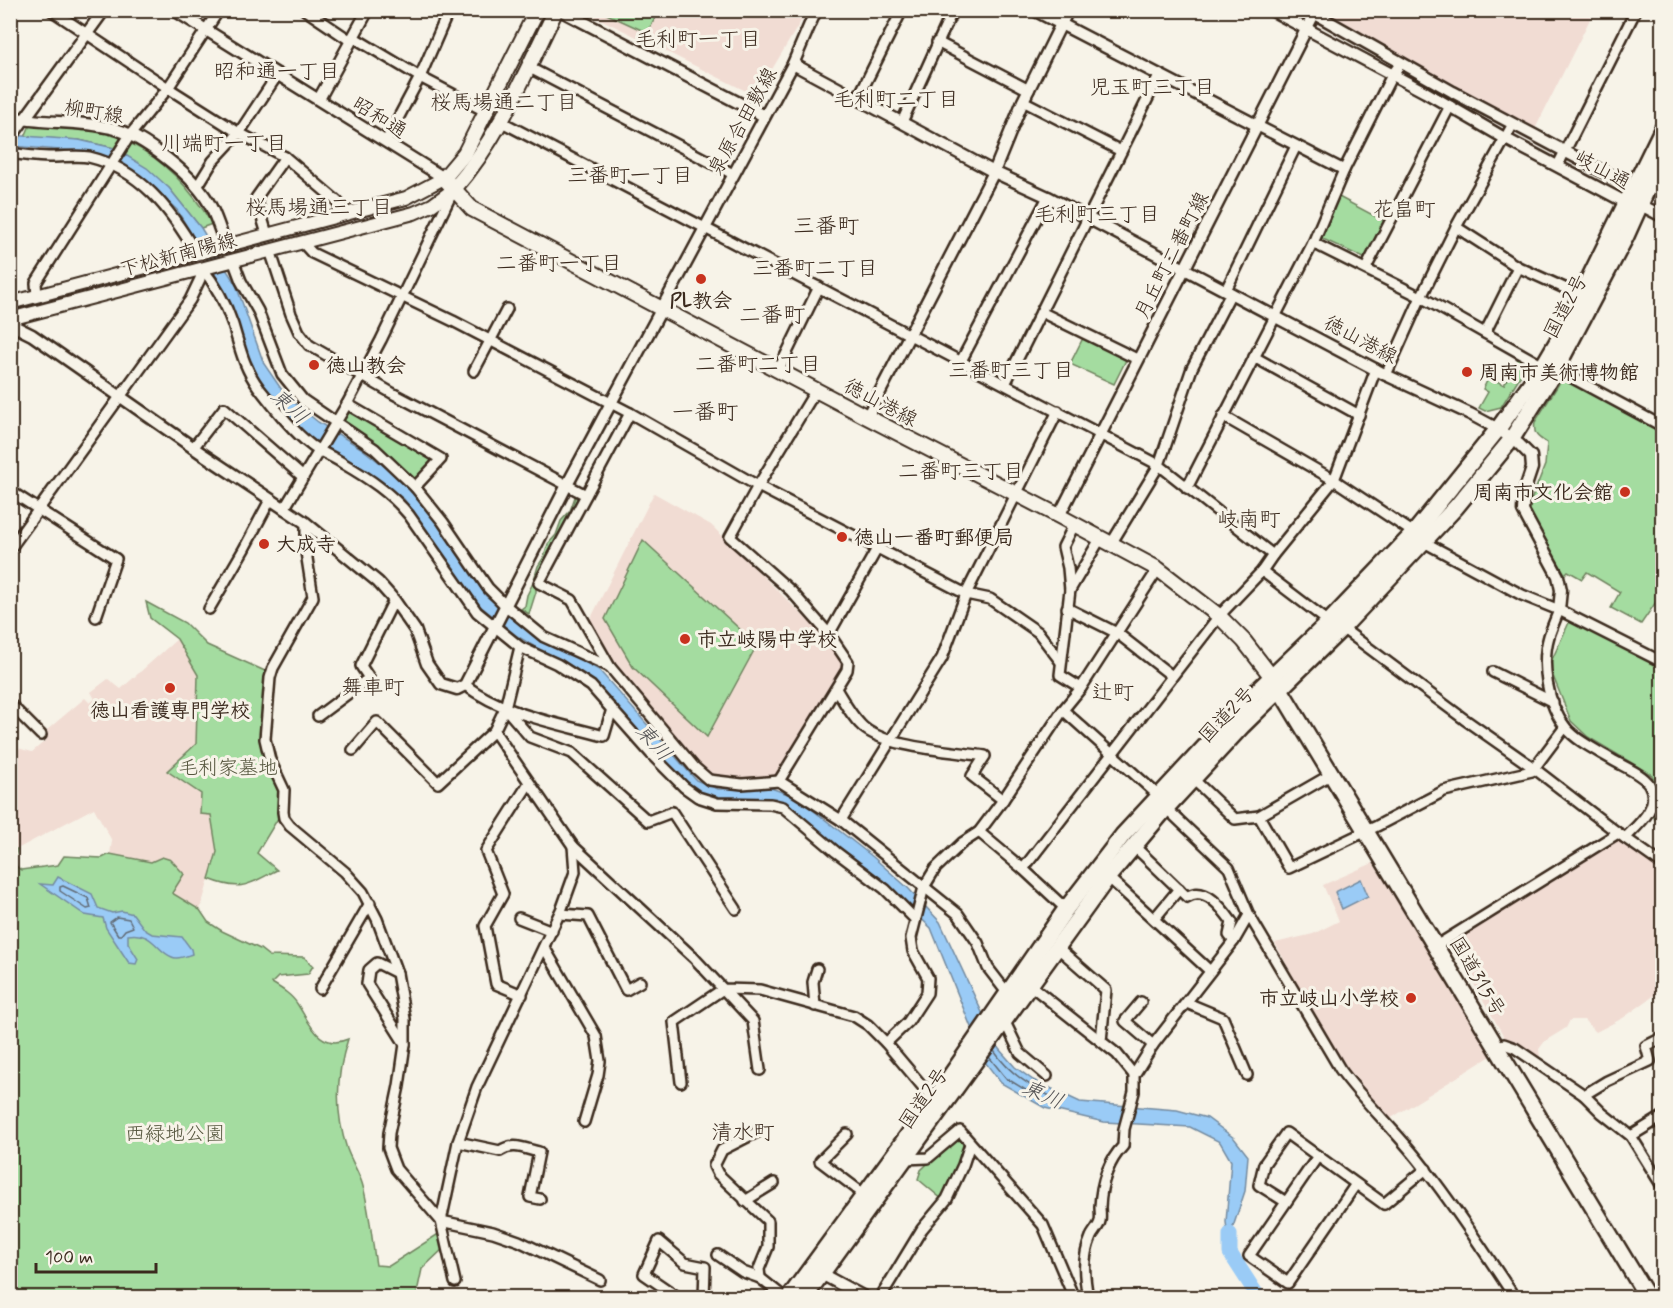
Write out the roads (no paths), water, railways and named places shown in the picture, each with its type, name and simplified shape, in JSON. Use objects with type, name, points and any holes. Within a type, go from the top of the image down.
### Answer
[{"type":"highway","name":"国道2号","points":[[787,1298],[817,1272],[906,1159],[965,1065],[1000,1016],[1030,985],[1108,877],[1134,846],[1163,803],[1276,682],[1335,625],[1419,537],[1456,507],[1511,440],[1634,204],[1634,189],[1662,130]]},
{"type":"highway","name":"国道2号","points":[[1419,537],[1498,429],[1550,368],[1591,274],[1662,156]]},
{"type":"highway","name":"国道2号","points":[[1000,1016],[1008,993],[1066,909],[1123,835],[1193,779],[1276,682]]},
{"type":"highway","name":"国道315号","points":[[1276,682],[1648,1298]]},
{"type":"highway","name":"国道2号","points":[[804,1298],[817,1272],[866,1195],[934,1100],[965,1065]]},
{"type":"main road","points":[[444,178],[465,153],[537,10]]},
{"type":"main road","points":[[454,189],[468,173],[500,121],[558,10]]},
{"type":"main road","name":"徳山港線","points":[[444,178],[472,209],[1158,569],[1219,616],[1244,641],[1276,682]]},
{"type":"main road","name":"下松新南陽線","points":[[10,303],[406,198],[444,178]]},
{"type":"main road","name":"下松新南陽線","points":[[10,319],[414,213],[432,205],[454,189]]},
{"type":"street","points":[[51,10],[87,36],[239,133],[285,157],[338,202],[343,214]]},
{"type":"street","points":[[10,140],[104,10]]},
{"type":"street","name":"昭和通","points":[[174,10],[444,178]]},
{"type":"street","points":[[37,296],[36,283],[111,164],[130,135],[168,88],[219,10]]},
{"type":"street","points":[[305,10],[352,39],[487,112]]},
{"type":"street","points":[[319,99],[368,10]]},
{"type":"street","points":[[386,141],[420,77],[448,10]]},
{"type":"street","points":[[558,10],[764,116]]},
{"type":"street","name":"泉原合田敷線","points":[[465,685],[567,485],[793,64],[816,10]]},
{"type":"street","points":[[858,98],[902,10]]},
{"type":"street","points":[[902,122],[953,10]]},
{"type":"street","points":[[1034,10],[1344,170]]},
{"type":"street","points":[[867,417],[994,172],[1023,101],[1068,10]]},
{"type":"street","name":"岐山通","points":[[1271,10],[1450,106],[1506,139],[1662,216]]},
{"type":"street","points":[[1558,165],[1636,10]]},
{"type":"street","name":"岐山通","points":[[1313,12],[1401,63],[1634,189]]},
{"type":"street","name":"月丘町二番町線","points":[[1059,516],[1137,359],[1258,126],[1313,12]]},
{"type":"street","points":[[937,42],[1029,90]]},
{"type":"street","points":[[1187,488],[1313,243],[1344,170],[1392,75],[1401,63]]},
{"type":"street","name":"徳山港線","points":[[793,64],[994,172],[1229,291],[1386,375],[1498,429],[1531,456],[1532,468],[1524,492],[1522,511],[1558,576],[1561,590],[1559,610]]},
{"type":"street","points":[[528,67],[733,174]]},
{"type":"street","points":[[197,187],[213,162],[239,133],[278,75]]},
{"type":"street","points":[[1005,384],[1159,76]]},
{"type":"street","points":[[1023,101],[1121,151]]},
{"type":"street","points":[[1366,268],[1450,106]]},
{"type":"street","name":"柳町線","points":[[10,117],[22,124],[81,124],[112,128],[130,135],[155,150],[197,187],[211,205],[226,246]]},
{"type":"street","points":[[500,121],[1159,465],[1273,555]]},
{"type":"street","points":[[1386,375],[1421,297],[1513,124]]},
{"type":"street","points":[[1070,590],[1159,465],[1192,368],[1296,146]]},
{"type":"street","points":[[10,153],[49,157],[87,156],[111,164],[143,184],[164,205],[179,223],[196,253]]},
{"type":"street","points":[[267,234],[256,198],[285,157]]},
{"type":"street","points":[[284,509],[347,405],[454,189]]},
{"type":"street","points":[[961,362],[1047,197]]},
{"type":"street","points":[[1456,228],[1518,267],[1582,296]]},
{"type":"street","points":[[302,242],[312,253],[403,296],[611,403],[758,486],[966,594],[990,599],[1038,632],[1061,662]]},
{"type":"street","points":[[1313,243],[1366,268],[1662,426]]},
{"type":"street","points":[[270,250],[291,314],[299,332],[309,345],[362,376],[586,495]]},
{"type":"street","points":[[233,260],[241,281],[258,311],[282,374],[303,400],[375,449],[415,487],[443,522],[488,588],[506,605],[544,637],[610,667]]},
{"type":"street","points":[[1485,333],[1518,267]]},
{"type":"street","points":[[10,549],[189,300],[200,279],[202,268]]},
{"type":"street","points":[[202,268],[223,299],[249,374],[311,446],[344,464],[386,491],[397,501],[409,514],[477,612],[520,647],[557,663],[591,686],[684,787],[698,797],[717,803],[770,804],[783,807],[885,890],[915,919]]},
{"type":"street","points":[[778,371],[819,287]]},
{"type":"street","points":[[474,371],[507,309]]},
{"type":"street","points":[[1041,312],[1137,359]]},
{"type":"street","points":[[10,324],[32,335],[193,448],[306,523],[378,582],[415,630],[427,664],[441,684],[457,689],[465,685],[505,708],[604,736],[612,709]]},
{"type":"street","points":[[1254,357],[1359,415]]},
{"type":"street","points":[[1023,869],[1219,616],[1262,571],[1334,480],[1376,369]]},
{"type":"street","points":[[779,782],[847,670],[848,662],[829,634],[791,591],[730,537],[816,390]]},
{"type":"street","points":[[347,405],[441,459],[415,487]]},
{"type":"street","points":[[193,448],[224,408],[303,477]]},
{"type":"street","points":[[841,820],[942,658],[966,594],[1058,411]]},
{"type":"street","points":[[630,413],[539,583],[572,600],[610,667],[694,767],[709,780],[742,784],[779,782],[841,820],[958,914],[978,943],[988,968],[1008,993]]},
{"type":"street","points":[[1223,416],[1334,480],[1419,537],[1522,596],[1559,610],[1662,662]]},
{"type":"street","points":[[10,491],[116,559],[96,617]]},
{"type":"street","points":[[209,609],[270,500]]},
{"type":"street","points":[[306,523],[306,552],[313,597],[273,668],[270,678],[265,739],[270,760],[284,790],[284,818],[363,892],[370,903],[397,973],[405,1019],[405,1044],[388,1148],[396,1169],[441,1221],[519,1240],[600,1280]]},
{"type":"street","points":[[1074,525],[1064,547],[1070,590],[1060,675],[1081,688]]},
{"type":"street","points":[[829,634],[878,547]]},
{"type":"street","points":[[886,1043],[908,1022],[927,993],[928,978],[913,951],[911,938],[924,886],[935,869],[962,843],[979,832],[1003,800],[1063,710],[1081,688],[1158,569]]},
{"type":"street","points":[[1262,571],[1662,864]]},
{"type":"street","points":[[318,716],[369,678],[361,666],[394,600]]},
{"type":"street","points":[[1067,608],[1117,633],[1172,676]]},
{"type":"street","points":[[1436,946],[1621,836],[1647,817],[1650,810],[1651,797],[1648,783],[1576,738],[1565,727],[1552,702],[1545,663],[1549,636],[1559,610]]},
{"type":"street","points":[[353,750],[377,722],[438,783],[494,731],[505,708],[520,647]]},
{"type":"street","points":[[1493,672],[1552,702]]},
{"type":"street","points":[[836,689],[860,724],[873,734],[889,741],[986,756],[972,776],[1003,800]]},
{"type":"street","points":[[10,704],[41,735]]},
{"type":"street","points":[[505,708],[530,737],[572,753],[648,821],[672,812],[736,909]]},
{"type":"street","points":[[1063,710],[1112,753],[1229,868],[1249,915],[1340,1069],[1353,1087],[1426,1169],[1490,1258],[1514,1297]]},
{"type":"street","points":[[1259,816],[1289,868],[1444,791],[1526,773],[1534,769],[1565,727]]},
{"type":"street","points":[[494,731],[573,846],[694,958],[753,1020],[760,1070]]},
{"type":"street","points":[[1193,779],[1235,819],[1259,816],[1332,774]]},
{"type":"street","points":[[522,995],[496,984],[485,926],[503,894],[486,851],[529,783]]},
{"type":"street","points":[[979,832],[1066,909]]},
{"type":"street","points":[[454,1282],[441,1221],[458,1142],[477,1087],[560,914],[575,872],[573,846]]},
{"type":"street","points":[[1134,846],[1187,897],[1193,893],[1207,896],[1221,907],[1232,922],[1229,935],[1234,941]]},
{"type":"street","points":[[1108,877],[1210,971]]},
{"type":"street","points":[[1154,919],[1179,889]]},
{"type":"street","points":[[320,989],[370,903]]},
{"type":"street","points":[[560,914],[588,916],[626,990],[640,982]]},
{"type":"street","points":[[1088,1298],[1084,1280],[1084,1257],[1092,1235],[1101,1222],[1102,1186],[1112,1161],[1124,1146],[1124,1129],[1134,1092],[1134,1075],[1153,1046],[1234,941],[1249,915]]},
{"type":"street","points":[[519,918],[552,931]]},
{"type":"street","points":[[544,947],[596,1036],[600,1061],[584,1122]]},
{"type":"street","points":[[1057,947],[1106,990],[1101,1041]]},
{"type":"street","points":[[397,973],[377,963],[369,970],[367,984],[405,1044]]},
{"type":"street","points":[[815,1006],[813,982],[817,969]]},
{"type":"street","points":[[1030,985],[1117,1054],[1134,1075]]},
{"type":"street","points":[[681,1082],[674,1022],[723,989],[760,990],[854,1016],[868,1025],[886,1043],[934,1100]]},
{"type":"street","points":[[1141,1002],[1125,1021],[1153,1046]]},
{"type":"street","points":[[1187,1003],[1223,1018],[1247,1076]]},
{"type":"street","points":[[1000,1016],[1020,1053],[1047,1076]]},
{"type":"street","points":[[1584,1095],[1607,1081],[1650,1061],[1646,1046],[1662,1038]]},
{"type":"street","points":[[1496,1046],[1504,1044],[1515,1048],[1584,1095],[1631,1136],[1659,1171],[1662,1186]]},
{"type":"street","points":[[1631,1136],[1662,1117]]},
{"type":"street","points":[[760,1278],[759,1269],[768,1247],[768,1221],[744,1201],[718,1174],[714,1166],[722,1150],[761,1130]]},
{"type":"street","points":[[906,1159],[928,1158],[960,1131],[1043,1225],[1074,1298]]},
{"type":"street","points":[[1286,1202],[1259,1185],[1264,1164],[1286,1133],[1384,1204],[1426,1169]]},
{"type":"street","points":[[848,1134],[820,1161],[866,1195]]},
{"type":"street","points":[[458,1142],[500,1152],[506,1147],[514,1146],[539,1152],[530,1197],[540,1199]]},
{"type":"street","points":[[880,1298],[922,1229],[947,1199],[963,1166],[970,1144]]},
{"type":"street","points":[[1318,1156],[1249,1256],[1288,1283],[1356,1184]]},
{"type":"street","points":[[744,1201],[774,1183]]},
{"type":"street","points":[[679,1298],[644,1274],[659,1241],[685,1263],[705,1267],[704,1298]]},
{"type":"street","points":[[718,1255],[743,1272],[760,1278],[787,1298]]},
{"type":"street","points":[[817,1272],[866,1298]]},
{"type":"water","points":[[10,135],[79,140],[114,148],[147,168],[169,188],[201,228],[236,285],[264,364],[286,396],[318,422],[361,448],[417,492],[486,596],[542,639],[599,670],[696,780],[718,789],[771,788],[796,797],[873,857],[908,888],[940,922],[999,1049],[1015,1067],[1033,1080],[1080,1102],[1177,1110],[1207,1118],[1234,1138],[1248,1156],[1245,1191],[1232,1230],[1230,1253],[1226,1222],[1231,1161],[1220,1142],[1190,1127],[1104,1122],[1045,1108],[1001,1083],[985,1062],[931,928],[871,871],[775,798],[720,799],[695,791],[639,736],[591,681],[517,636],[473,600],[404,499],[346,459],[312,441],[273,404],[250,369],[233,313],[214,272],[177,210],[137,173],[97,153],[11,146]]},
{"type":"water","points":[[58,877],[92,894],[98,908],[112,913],[122,911],[133,914],[145,930],[152,934],[182,937],[192,954],[174,958],[143,936],[128,935],[128,943],[138,959],[136,964],[129,963],[106,928],[103,918],[85,915],[40,884],[53,885]]},
{"type":"water","points":[[1361,879],[1368,896],[1342,909],[1335,892]]},
{"type":"waterway","name":"東川","points":[[1230,1234],[1230,1253],[1259,1298]]},
{"type":"place","name":"PL教会","points":[[701,279]]},
{"type":"place","name":"徳山教会","points":[[314,365]]},
{"type":"place","name":"周南市美術博物館","points":[[1467,372]]},
{"type":"place","name":"周南市文化会館","points":[[1625,492]]},
{"type":"place","name":"徳山一番町郵便局","points":[[842,537]]},
{"type":"place","name":"大成寺","points":[[264,544]]},
{"type":"place","name":"市立岐陽中学校","points":[[685,639]]},
{"type":"place","name":"徳山看護専門学校","points":[[170,688]]},
{"type":"place","name":"市立岐山小学校","points":[[1411,998]]},
{"type":"district","name":"毛利町一丁目","points":[[698,39]]},
{"type":"district","name":"昭和通一丁目","points":[[277,71]]},
{"type":"district","name":"児玉町三丁目","points":[[1152,87]]},
{"type":"district","name":"毛利町二丁目","points":[[896,99]]},
{"type":"district","name":"桜馬場通二丁目","points":[[504,102]]},
{"type":"district","name":"川端町一丁目","points":[[224,143]]},
{"type":"district","name":"三番町一丁目","points":[[630,175]]},
{"type":"district","name":"桜馬場通三丁目","points":[[319,207]]},
{"type":"district","name":"花畠町","points":[[1404,209]]},
{"type":"district","name":"毛利町三丁目","points":[[1097,214]]},
{"type":"district","name":"三番町","points":[[826,225]]},
{"type":"district","name":"二番町一丁目","points":[[559,263]]},
{"type":"district","name":"三番町二丁目","points":[[815,268]]},
{"type":"district","name":"二番町","points":[[772,314]]},
{"type":"district","name":"二番町二丁目","points":[[758,364]]},
{"type":"district","name":"三番町三丁目","points":[[1011,370]]},
{"type":"district","name":"一番町","points":[[705,411]]},
{"type":"district","name":"二番町三丁目","points":[[961,471]]},
{"type":"district","name":"岐南町","points":[[1249,519]]},
{"type":"district","name":"舞車町","points":[[373,687]]},
{"type":"district","name":"辻町","points":[[1113,692]]},
{"type":"district","name":"清水町","points":[[743,1132]]},
{"type":"park label","name":"毛利家墓地","points":[[228,767]]},
{"type":"park label","name":"西緑地公園","points":[[175,1133]]}]
